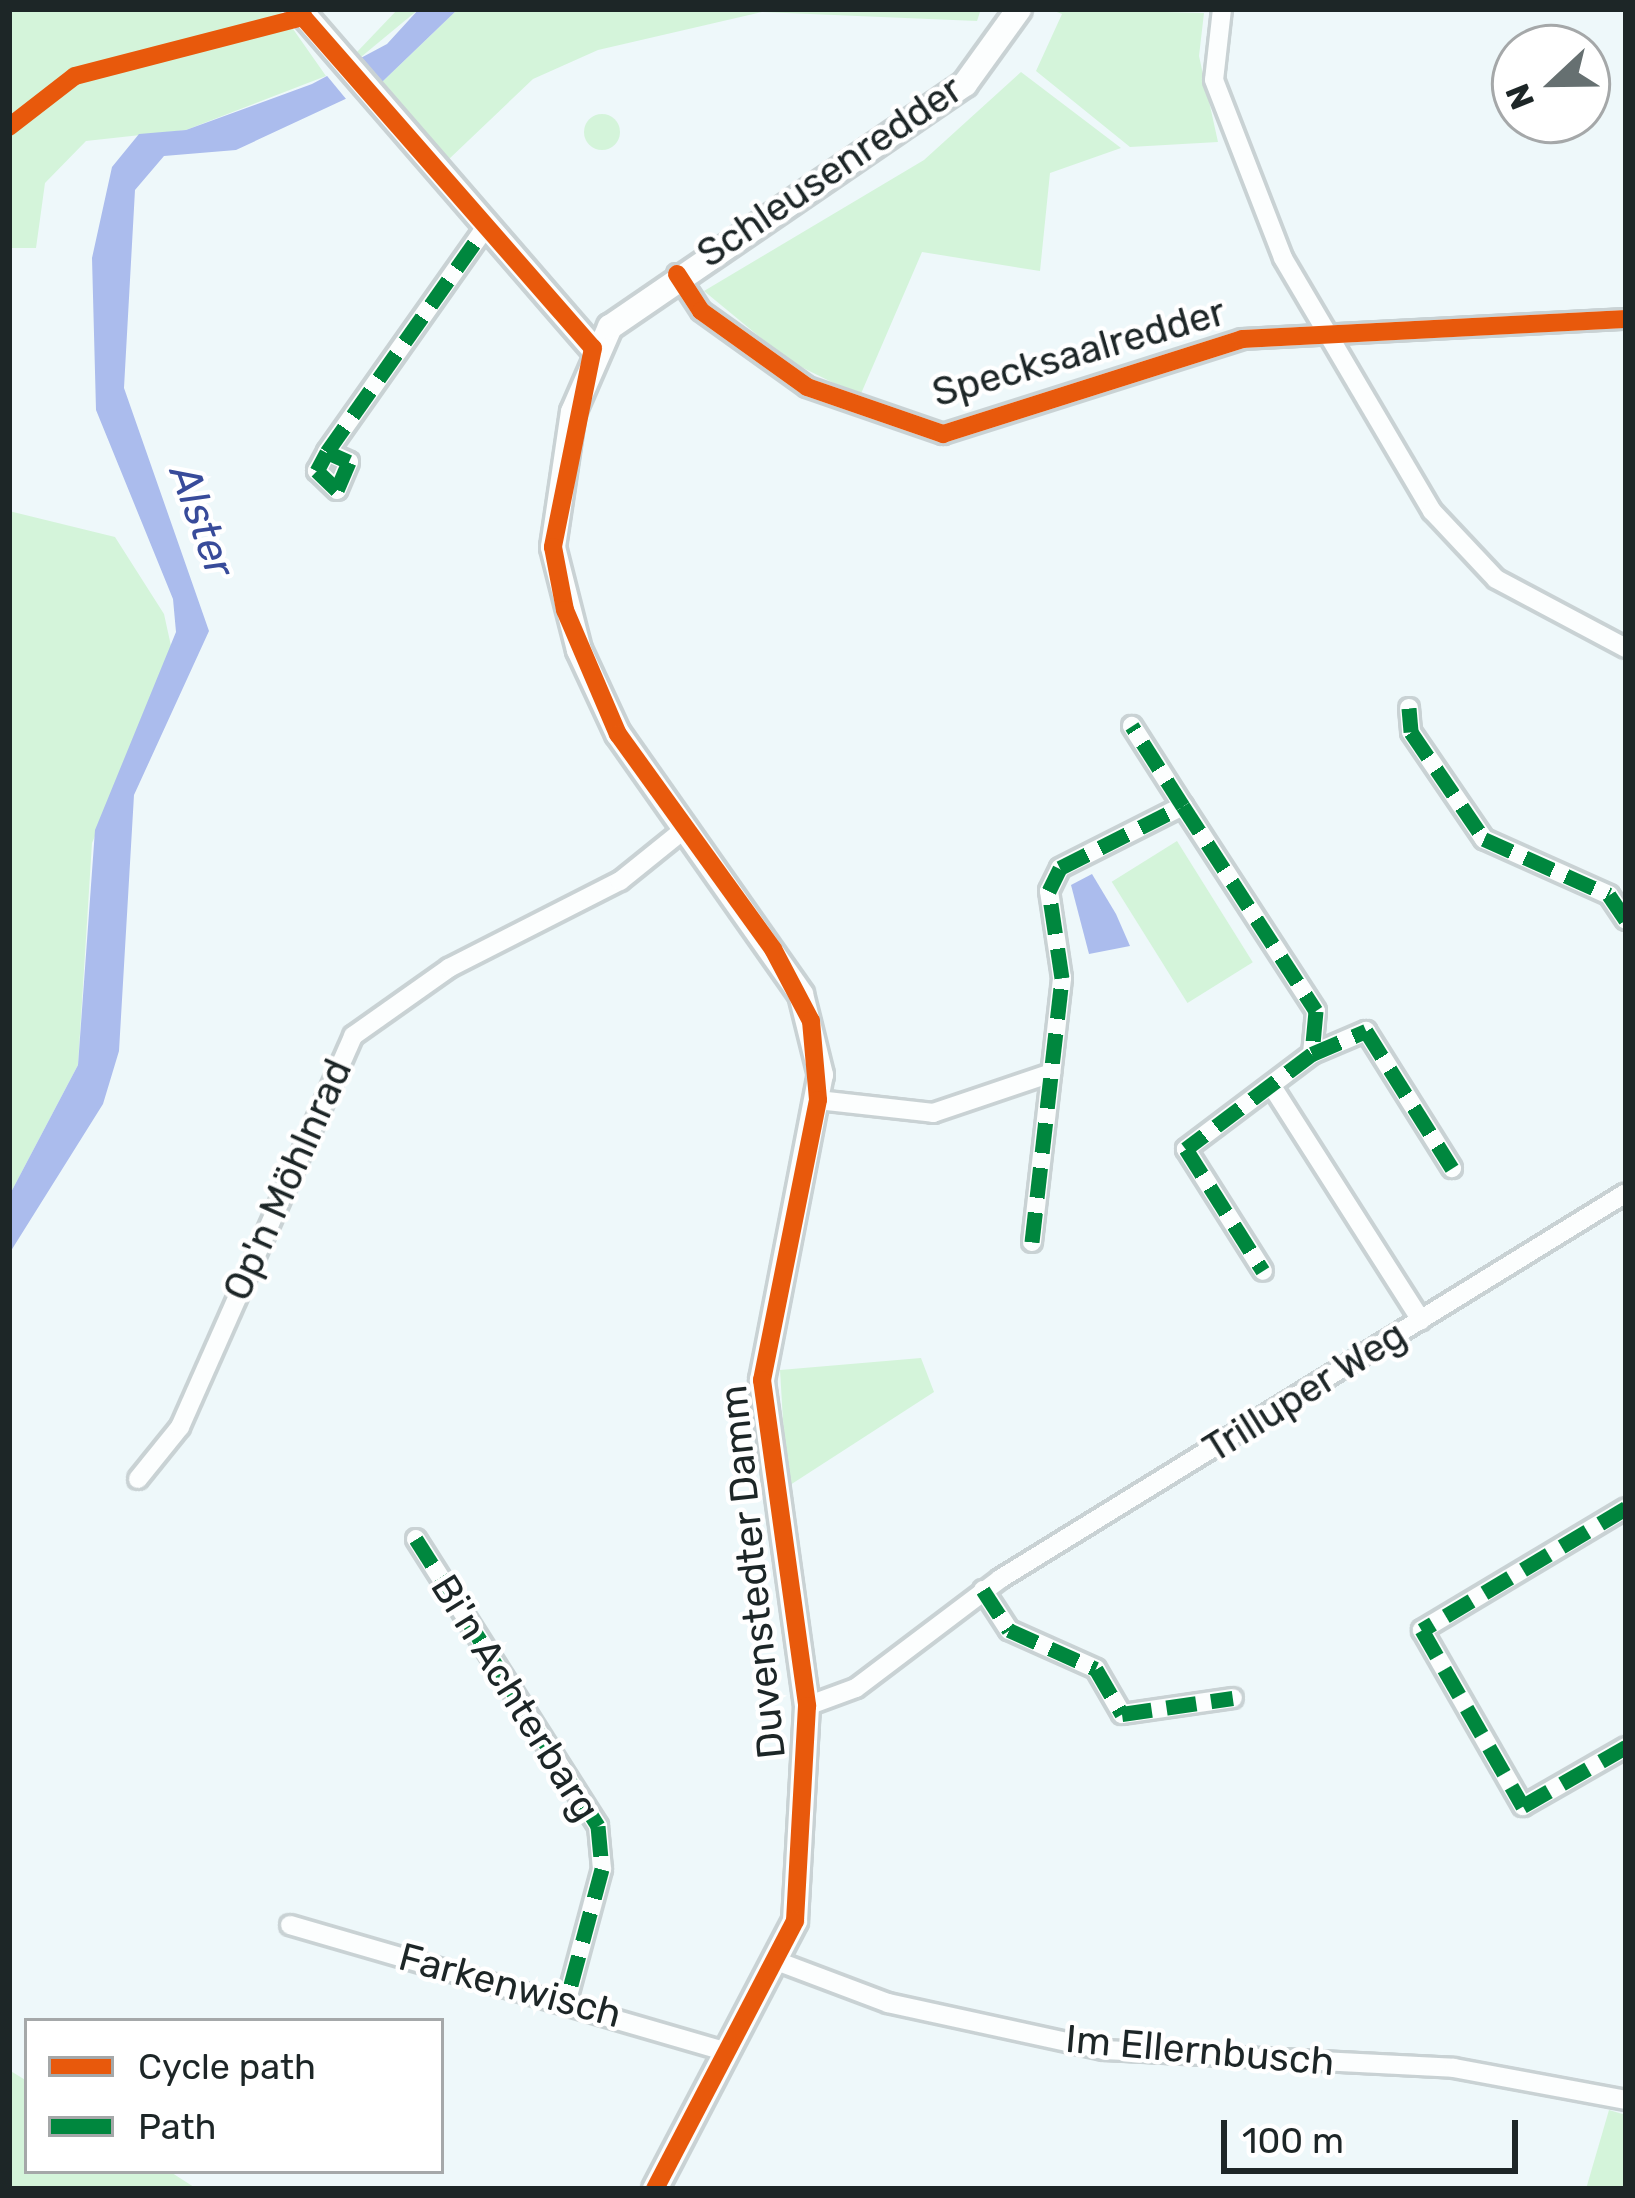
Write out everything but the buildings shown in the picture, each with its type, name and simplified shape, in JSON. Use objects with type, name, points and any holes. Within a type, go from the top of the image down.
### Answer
[{"type":"street","points":[[299,9],[318,38],[593,348],[677,274]]},
{"type":"street","name":"Schleusenredder","points":[[677,274],[965,84],[1019,9]]},
{"type":"street","points":[[1222,9],[1214,80],[1321,333],[1432,511],[1496,579],[1626,648]]},
{"type":"street","points":[[327,452],[485,228]]},
{"type":"street","name":"Specksaalredder","points":[[677,274],[701,311],[807,387],[943,434],[1207,348],[1321,333],[1626,319]]},
{"type":"street","name":"Duvenstedter Damm","points":[[593,348],[573,412],[555,571],[593,688],[801,994],[818,1048],[818,1100],[762,1380],[807,1706],[803,1851],[782,1963],[655,2189]]},
{"type":"street","points":[[1409,709],[1411,732],[1484,839],[1609,895],[1626,920]]},
{"type":"street","points":[[1132,726],[1316,1011],[1312,1054]]},
{"type":"street","points":[[1032,1242],[1062,978],[1049,891],[1060,868],[1183,806]]},
{"type":"street","name":"Op'n Möhlnrad","points":[[138,1479],[180,1427],[353,1036],[449,968],[620,881],[686,828]]},
{"type":"street","points":[[1263,1271],[1186,1149],[1275,1091],[1312,1054],[1366,1031],[1452,1168]]},
{"type":"street","points":[[818,1100],[933,1113],[1052,1073]]},
{"type":"street","points":[[1275,1091],[1421,1320]]},
{"type":"street","name":"Trilluper Weg","points":[[807,1706],[856,1688],[983,1590],[1626,1193]]},
{"type":"street","points":[[1626,1508],[1422,1630],[1523,1806],[1626,1747]]},
{"type":"street","name":"Bi'n Achterbarg","points":[[416,1539],[598,1826],[602,1869],[567,2000]]},
{"type":"street","points":[[983,1590],[1010,1630],[1096,1669],[1122,1714],[1233,1698]]},
{"type":"street","name":"Farkenwisch","points":[[290,1925],[567,2000],[728,2052]]},
{"type":"street","name":"Im Ellernbusch","points":[[782,1963],[888,2002],[1104,2050],[1454,2068],[1626,2101]]},
{"type":"green space","points":[[9,9],[279,9],[326,76],[186,130],[86,141],[45,183],[36,248],[9,248]]},
{"type":"green space","points":[[398,9],[419,9],[361,57],[357,52]]},
{"type":"green space","points":[[458,9],[981,9],[977,21],[762,12],[598,50],[533,79],[448,160],[382,82]]},
{"type":"green space","points":[[1049,9],[1204,13],[1199,56],[1218,142],[1130,147],[1036,71],[1062,14]]},
{"type":"green space","points":[[1021,72],[1121,148],[1050,173],[1040,271],[922,252],[860,396],[789,361],[704,291],[924,160]]},
{"type":"green space","points":[[602,114],[615,119],[620,132],[615,145],[602,150],[589,145],[584,132],[589,119]]},
{"type":"green space","points":[[9,511],[115,537],[164,614],[173,655],[92,843],[78,1065],[9,1196]]},
{"type":"green space","points":[[1177,841],[1253,962],[1187,1003],[1112,882]]},
{"type":"green space","points":[[921,1358],[934,1392],[787,1487],[780,1370]]},
{"type":"green space","points":[[9,2070],[24,2079],[24,2174],[174,2174],[197,2189],[9,2189]]},
{"type":"green space","points":[[1609,2110],[1626,2115],[1626,2189],[1586,2189]]},
{"type":"water","points":[[419,9],[458,9],[382,82],[236,150],[164,156],[135,190],[124,388],[209,631],[134,795],[119,1051],[103,1104],[9,1254],[9,1196],[78,1065],[95,830],[176,632],[173,599],[96,410],[92,258],[112,167],[139,134],[186,130],[312,84],[387,44]]},
{"type":"water","points":[[1092,874],[1130,946],[1089,954],[1071,885]]},
{"type":"pier","points":[[357,52],[386,87],[351,105],[323,71]]},
{"type":"marked path","points":[[327,452],[349,462],[337,490],[317,471],[327,452],[485,228]]},
{"type":"marked path","points":[[1409,708],[1411,732],[1484,839],[1609,895],[1626,920]]},
{"type":"marked path","points":[[1032,1242],[1062,978],[1049,891],[1060,868],[1183,806],[1132,726]]},
{"type":"marked path","points":[[1183,806],[1316,1011],[1312,1054],[1186,1149],[1263,1271]]},
{"type":"marked path","points":[[1312,1054],[1366,1031],[1452,1168]]},
{"type":"marked path","points":[[1626,1508],[1422,1630],[1523,1806],[1626,1747]]},
{"type":"marked path","points":[[416,1539],[598,1826],[602,1869],[567,2000]]},
{"type":"marked path","points":[[983,1590],[1009,1630],[1096,1669],[1122,1714],[1233,1698]]},
{"type":"cycle path","points":[[9,127],[75,76],[303,17],[593,348],[553,547],[565,610],[618,734],[773,949],[811,1021],[818,1100],[762,1380],[807,1706],[795,1921],[655,2189]]},
{"type":"cycle path","points":[[677,274],[701,311],[807,387],[943,434],[1242,339],[1626,319]]},
{"type":"water label","name":"Alster","points":[[202,521]]}]
